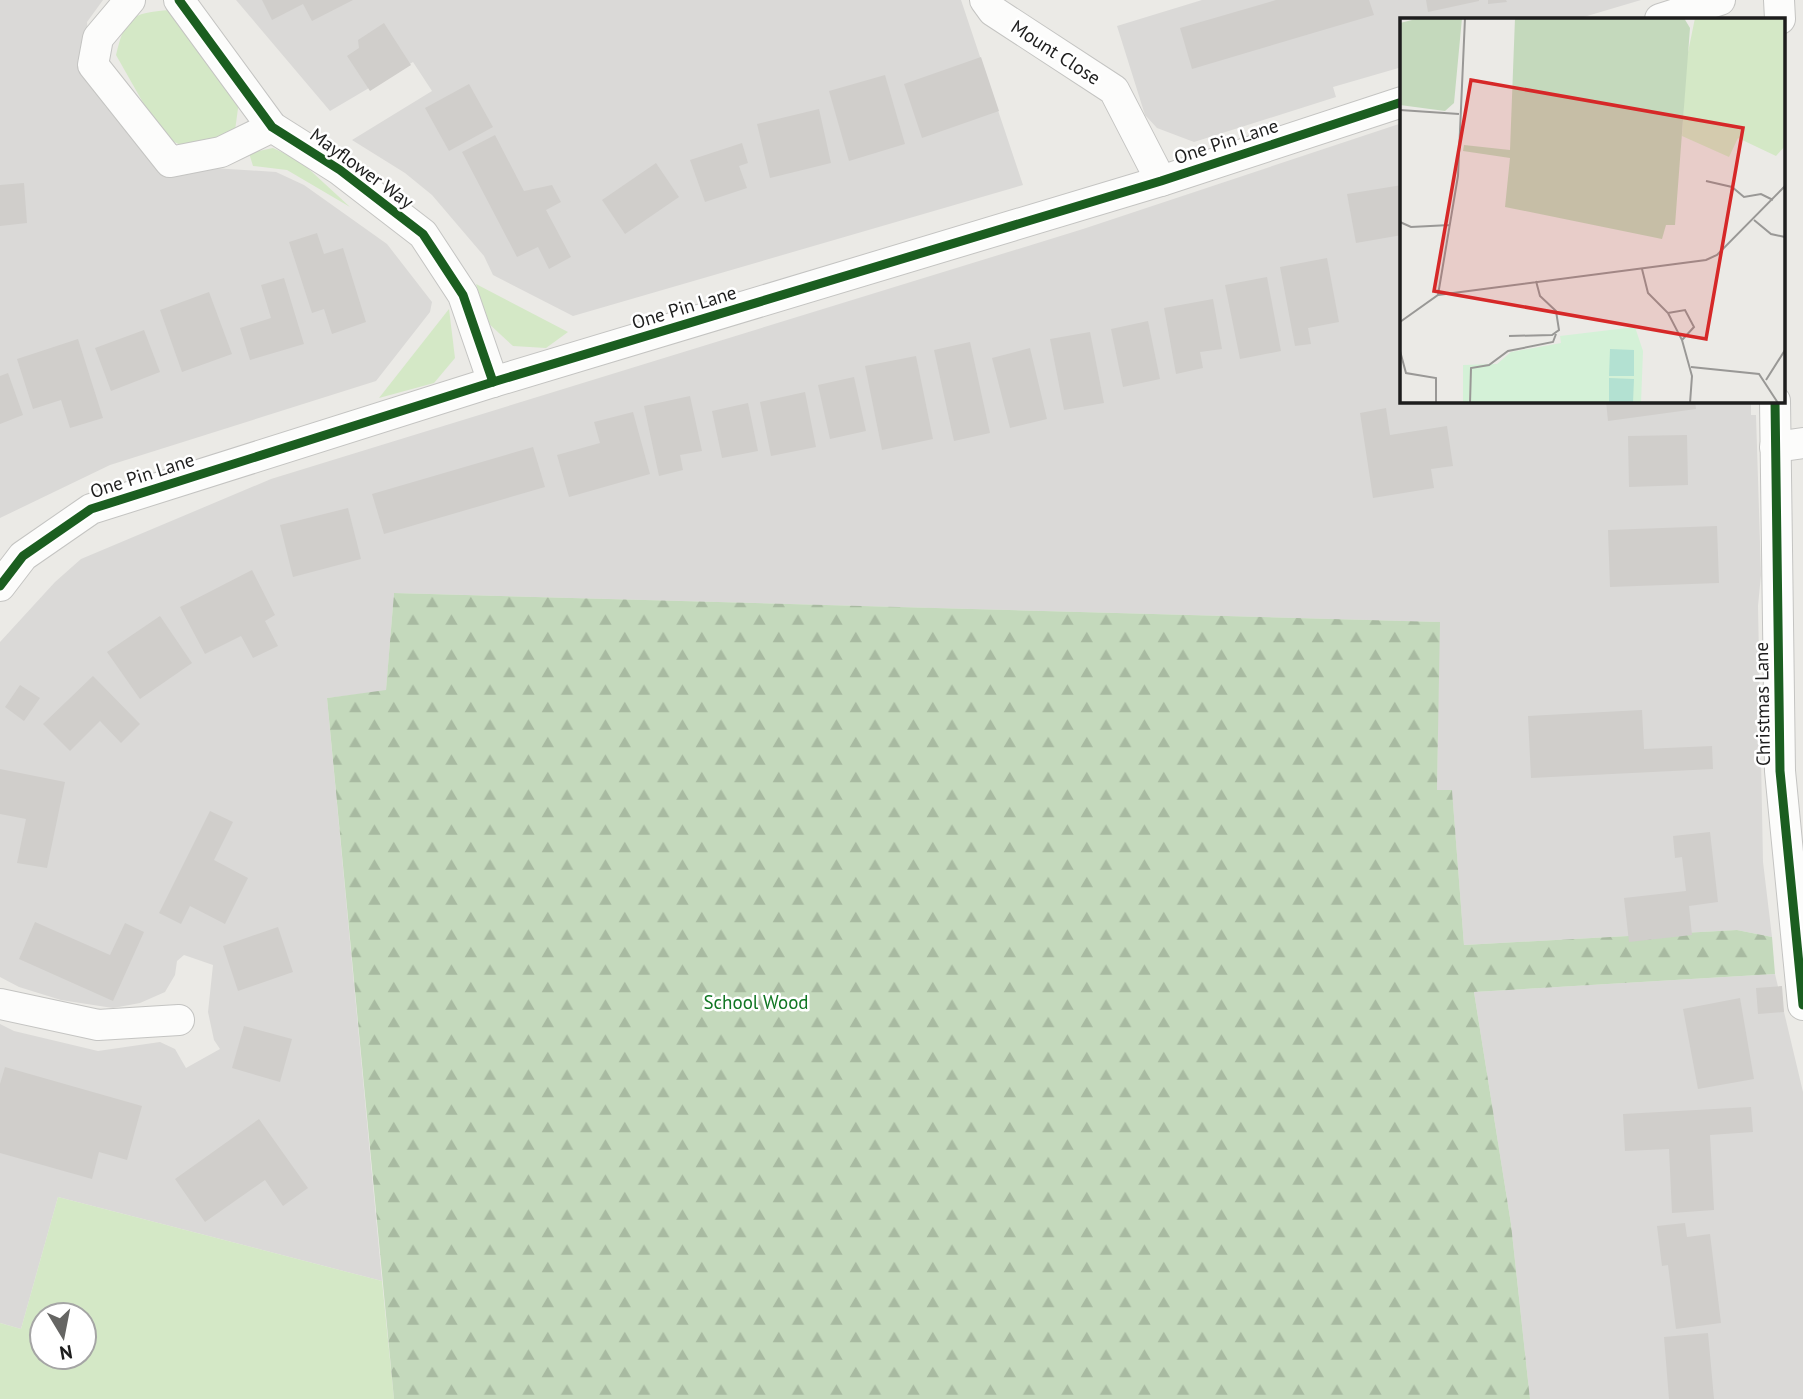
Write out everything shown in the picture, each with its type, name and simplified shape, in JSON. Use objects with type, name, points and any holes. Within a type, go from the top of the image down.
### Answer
[{"type":"street","points":[[131,0],[97,38],[93,65],[170,162],[221,152],[272,127]]},
{"type":"street","name":"Mayflower Way","points":[[179,0],[272,127],[340,170],[423,234],[463,295],[493,382]]},
{"type":"street","name":"Mount Close","points":[[985,0],[993,11],[1114,90],[1161,181]]},
{"type":"street","points":[[1663,18],[1720,0]]},
{"type":"street","points":[[1779,0],[1780,18]]},
{"type":"street","name":"One Pin Lane","points":[[0,586],[23,555],[91,509],[493,382],[1161,181],[1400,103]]},
{"type":"street","name":"Christmas Lane","points":[[1775,402],[1789,445],[1780,771],[1803,1005]]},
{"type":"street","points":[[0,1004],[98,1025],[179,1020]]},
{"type":"shaded area","points":[[0,0],[103,0],[87,22],[89,62],[105,106],[147,146],[181,166],[276,172],[304,185],[387,244],[432,302],[430,312],[376,381],[110,465],[0,518]]},
{"type":"shaded area","points":[[236,0],[961,0],[1023,185],[573,316],[493,275],[484,256],[432,195],[405,173],[352,140],[432,91],[413,62],[330,111]]},
{"type":"shaded area","points":[[1202,0],[1641,0],[1580,18],[1400,18],[1400,68],[1333,87],[1336,97],[1194,142],[1157,128],[1145,115],[1117,26]]},
{"type":"shaded area","points":[[1400,124],[1400,402],[1751,402],[1751,415],[1756,415],[1761,575],[1758,606],[1763,862],[1772,937],[1737,930],[1464,945],[1452,791],[1437,791],[1439,622],[394,593],[386,691],[327,698],[382,1281],[58,1197],[21,1329],[0,1323],[0,1024],[14,1031],[98,1051],[160,1042],[175,1049],[186,1068],[220,1049],[214,1040],[208,1012],[213,965],[184,955],[177,961],[175,975],[165,992],[140,1003],[113,1008],[61,1000],[19,987],[0,977],[0,642],[55,582],[81,559],[271,479],[1083,229]]},
{"type":"shaded area","points":[[1775,974],[1803,1092],[1803,1399],[1530,1399],[1511,1224],[1474,992]]},
{"type":"green space","points":[[170,10],[239,101],[234,138],[191,150],[162,136],[116,55],[123,32],[132,19],[146,13]]},
{"type":"green space","points":[[273,148],[299,160],[350,207],[287,170],[253,166],[249,153]]},
{"type":"green space","points":[[476,284],[568,332],[546,348],[513,346],[487,322]]},
{"type":"green space","points":[[449,309],[455,358],[434,383],[379,398]]},
{"type":"green space","name":"School Wood","points":[[394,593],[1440,622],[1437,790],[1452,790],[1464,945],[1737,930],[1772,937],[1775,974],[1474,992],[1511,1224],[1530,1399],[394,1399],[327,698],[386,690]]},
{"type":"green space","points":[[58,1197],[382,1281],[394,1399],[0,1399],[0,1323],[21,1329],[28,1304],[28,1371],[98,1371],[98,1301],[29,1301]]},
{"type":"building","points":[[262,0],[353,0],[312,21],[303,4],[272,20]]},
{"type":"building","points":[[1276,0],[1369,0],[1374,15],[1192,69],[1180,28]]},
{"type":"building","points":[[1426,0],[1479,0],[1479,1],[1428,12]]},
{"type":"building","points":[[1488,0],[1506,0],[1507,2],[1488,4]]},
{"type":"building","points":[[384,23],[411,65],[370,91],[347,56],[359,48],[358,40]]},
{"type":"building","points":[[981,57],[999,111],[922,138],[904,84]]},
{"type":"building","points":[[885,75],[905,144],[849,161],[829,91]]},
{"type":"building","points":[[469,84],[493,127],[449,151],[425,108]]},
{"type":"building","points":[[819,109],[831,163],[770,178],[757,124]]},
{"type":"building","points":[[495,135],[524,191],[552,185],[561,202],[546,210],[571,257],[549,269],[538,247],[517,257],[462,152]]},
{"type":"building","points":[[742,143],[748,163],[739,166],[747,188],[705,202],[690,160]]},
{"type":"building","points":[[656,163],[679,197],[625,234],[602,200]]},
{"type":"building","points":[[24,183],[27,223],[0,226],[0,185]]},
{"type":"building","points":[[1400,185],[1400,235],[1356,243],[1347,194]]},
{"type":"building","points":[[317,233],[324,254],[343,248],[366,322],[332,334],[324,309],[312,313],[289,242]]},
{"type":"building","points":[[1327,258],[1339,322],[1308,328],[1311,344],[1295,346],[1280,267]]},
{"type":"building","points":[[1267,277],[1281,351],[1240,359],[1225,285]]},
{"type":"building","points":[[284,278],[304,344],[250,360],[240,328],[271,318],[261,285]]},
{"type":"building","points":[[209,292],[232,354],[182,372],[160,310]]},
{"type":"building","points":[[1213,299],[1222,349],[1200,352],[1203,368],[1176,374],[1164,308]]},
{"type":"building","points":[[1148,321],[1160,379],[1123,387],[1111,329]]},
{"type":"building","points":[[144,330],[160,372],[111,391],[95,348]]},
{"type":"building","points":[[1090,332],[1104,403],[1064,410],[1050,339]]},
{"type":"building","points":[[78,339],[103,418],[70,428],[61,400],[33,409],[17,359]]},
{"type":"building","points":[[970,342],[990,433],[954,441],[934,350]]},
{"type":"building","points":[[1030,348],[1047,419],[1010,428],[992,358]]},
{"type":"building","points":[[916,356],[933,439],[882,450],[865,366]]},
{"type":"building","points":[[8,373],[23,415],[0,424],[0,376]]},
{"type":"building","points":[[854,377],[866,431],[830,439],[818,385]]},
{"type":"building","points":[[805,392],[816,447],[771,456],[760,402]]},
{"type":"building","points":[[690,396],[702,451],[680,455],[683,470],[659,476],[644,406]]},
{"type":"building","points":[[1606,402],[1695,402],[1696,409],[1608,421]]},
{"type":"building","points":[[748,403],[758,451],[722,458],[712,411]]},
{"type":"building","points":[[1386,408],[1390,435],[1447,426],[1453,466],[1431,469],[1434,488],[1373,498],[1360,413]]},
{"type":"building","points":[[633,412],[650,474],[569,497],[557,455],[600,443],[594,422]]},
{"type":"building","points":[[1687,435],[1688,485],[1629,487],[1628,436]]},
{"type":"building","points":[[533,447],[545,487],[384,534],[372,494]]},
{"type":"building","points":[[348,508],[361,559],[293,577],[280,525]]},
{"type":"building","points":[[1717,526],[1719,583],[1610,587],[1608,530]]},
{"type":"building","points":[[252,570],[275,615],[265,621],[278,646],[253,658],[241,636],[205,654],[180,607]]},
{"type":"building","points":[[160,616],[192,663],[140,699],[107,652]]},
{"type":"building","points":[[93,676],[140,724],[121,743],[100,721],[70,751],[43,724]]},
{"type":"building","points":[[20,685],[40,698],[24,721],[5,707]]},
{"type":"building","points":[[1642,710],[1644,749],[1712,746],[1713,769],[1531,778],[1528,716]]},
{"type":"building","points":[[0,769],[65,782],[47,868],[17,863],[26,819],[0,814]]},
{"type":"building","points":[[210,811],[233,822],[214,860],[248,878],[225,924],[190,906],[181,924],[159,913]]},
{"type":"building","points":[[1710,832],[1718,902],[1689,906],[1692,935],[1629,942],[1624,898],[1686,891],[1682,857],[1675,858],[1673,836]]},
{"type":"building","points":[[35,922],[110,955],[125,923],[144,932],[113,1001],[19,959]]},
{"type":"building","points":[[278,927],[293,972],[238,991],[223,946]]},
{"type":"building","points":[[1782,986],[1784,1012],[1758,1014],[1756,988]]},
{"type":"building","points":[[1740,998],[1754,1079],[1698,1089],[1683,1009]]},
{"type":"building","points":[[244,1026],[292,1039],[280,1082],[232,1068]]},
{"type":"building","points":[[5,1067],[142,1106],[127,1160],[99,1152],[92,1179],[0,1153],[0,1084]]},
{"type":"building","points":[[1751,1107],[1753,1132],[1710,1135],[1714,1210],[1672,1213],[1669,1149],[1625,1151],[1623,1114]]},
{"type":"building","points":[[259,1119],[308,1188],[283,1206],[265,1180],[205,1222],[175,1179]]},
{"type":"building","points":[[1685,1223],[1687,1237],[1710,1234],[1721,1323],[1676,1329],[1668,1265],[1662,1266],[1657,1226]]},
{"type":"building","points":[[1708,1333],[1714,1399],[1669,1399],[1664,1337]]},
{"type":"cycle path","points":[[179,0],[272,127],[340,170],[423,234],[463,295],[493,382]]},
{"type":"cycle path","points":[[0,586],[23,556],[91,509],[493,382],[1161,181],[1400,103]]},
{"type":"cycle path","points":[[1775,402],[1780,771],[1803,1005]]}]
